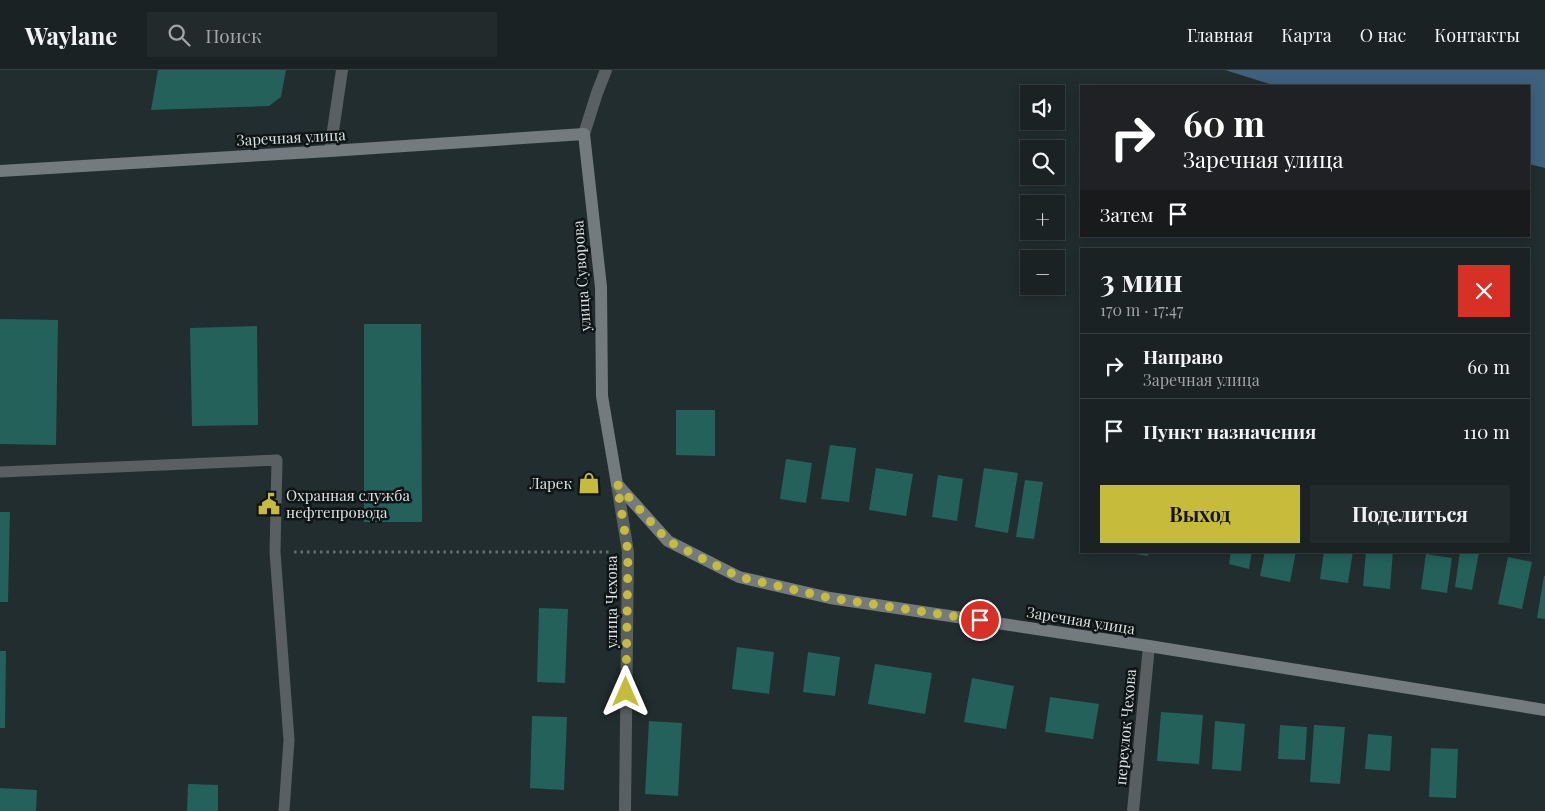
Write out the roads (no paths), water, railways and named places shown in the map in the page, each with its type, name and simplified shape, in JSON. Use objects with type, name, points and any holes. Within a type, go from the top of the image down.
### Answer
[{"type":"main road","name":"Заречная улица","points":[[0,170],[584,134]]},
{"type":"main road","name":"улица Суворова","points":[[584,134],[601,287],[602,396],[617,484]]},
{"type":"main road","name":"Заречная улица","points":[[617,484],[668,541],[739,577],[830,598],[1148,646],[1545,710]]},
{"type":"street","points":[[330,151],[342,70]]},
{"type":"street","name":"улица Суворова","points":[[584,134],[606,70]]},
{"type":"street","name":"улица Чехова","points":[[617,484],[628,552],[626,811]]},
{"type":"street","name":"переулок Чехова","points":[[1133,811],[1148,646]]},
{"type":"lane","points":[[0,472],[277,460],[275,552],[289,740],[284,811]]},
{"type":"water","points":[[1225,70],[1545,70],[1545,168],[1530,164],[1530,85],[1273,85]]},
{"type":"place","name":"Ларек","points":[[589,483]]},
{"type":"place","name":"Охранная служба нефтепровода","points":[[269,504]]}]
